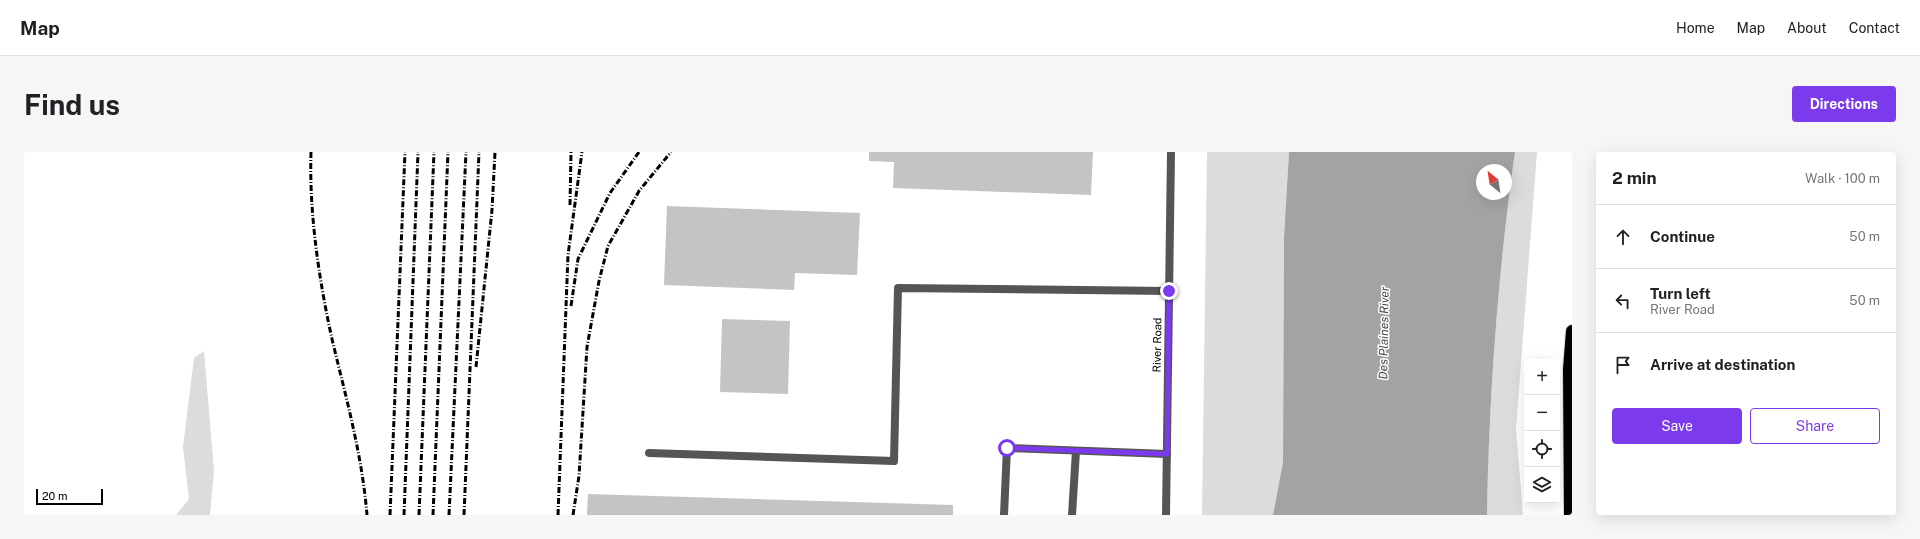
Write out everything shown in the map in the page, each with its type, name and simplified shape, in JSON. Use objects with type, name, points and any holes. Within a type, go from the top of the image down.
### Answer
[{"type":"highway","points":[[1570,515],[1570,369],[1572,331]]},
{"type":"street","name":"River Road","points":[[1166,515],[1171,152]]},
{"type":"street","points":[[650,453],[894,461],[898,288],[1169,291]]},
{"type":"street","points":[[1004,515],[1007,448],[1167,454]]},
{"type":"street","points":[[1072,515],[1076,450]]},
{"type":"shaded area","points":[[1207,152],[1289,152],[1284,237],[1283,462],[1273,515],[1202,515]]},
{"type":"shaded area","points":[[1515,152],[1537,152],[1516,429],[1523,515],[1487,515],[1495,333],[1509,200],[1512,200],[1512,174]]},
{"type":"shaded area","points":[[204,351],[214,471],[210,515],[176,515],[189,499],[183,447],[194,358]]},
{"type":"water","name":"Des Plaines River","points":[[1289,152],[1515,152],[1512,174],[1512,164],[1476,164],[1476,200],[1509,200],[1495,333],[1487,515],[1273,515],[1283,462],[1284,237]]},
{"type":"building","points":[[869,152],[1093,152],[1091,195],[893,188],[894,162],[869,161]]},
{"type":"building","points":[[667,206],[860,213],[857,275],[795,273],[794,290],[664,285]]},
{"type":"building","points":[[722,319],[790,321],[788,394],[720,392]]},
{"type":"building","points":[[588,494],[953,505],[953,515],[587,515]]},
{"type":"railway","points":[[311,152],[313,222],[319,270],[332,339],[357,448],[365,492],[367,515]]},
{"type":"railway","points":[[390,515],[405,152]]},
{"type":"railway","points":[[404,515],[418,152]]},
{"type":"railway","points":[[419,515],[434,152]]},
{"type":"railway","points":[[433,515],[448,152]]},
{"type":"railway","points":[[449,515],[466,152]]},
{"type":"railway","points":[[464,515],[479,152]]},
{"type":"railway","points":[[476,367],[492,210],[495,152]]},
{"type":"railway","points":[[570,205],[571,152]]},
{"type":"railway","points":[[558,515],[568,255],[582,152]]},
{"type":"railway","points":[[571,306],[578,259],[610,193],[639,152]]},
{"type":"railway","points":[[573,515],[579,476],[587,347],[599,281],[608,246],[639,191],[671,152]]},
{"type":"route","points":[[1007,448],[1167,454],[1169,291]]}]
